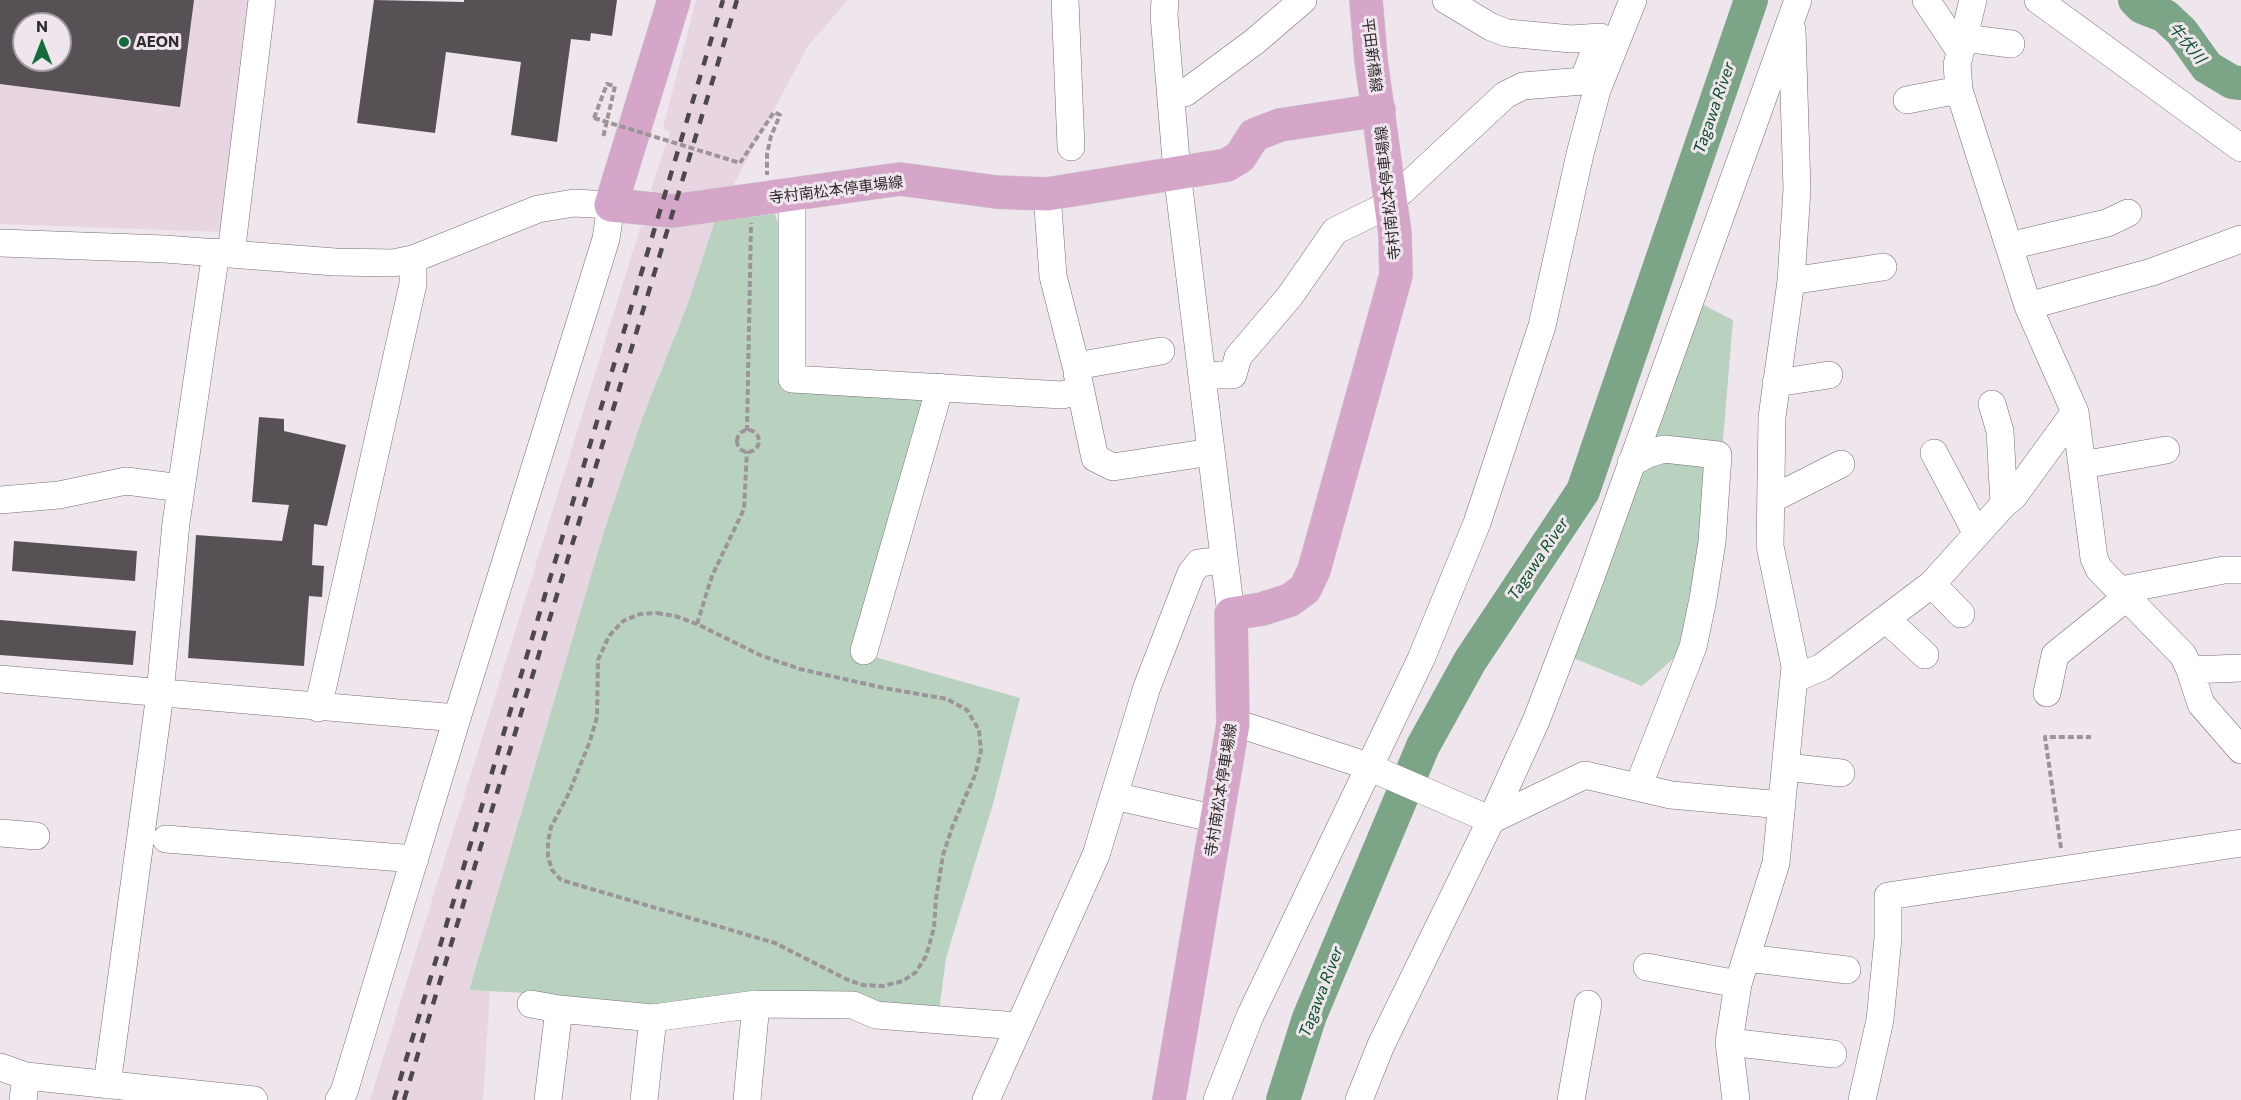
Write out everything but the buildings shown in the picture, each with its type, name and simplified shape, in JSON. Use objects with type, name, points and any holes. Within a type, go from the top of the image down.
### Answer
[{"type":"main road","points":[[611,205],[674,0]]},
{"type":"main road","name":"平田新橋線","points":[[1366,0],[1371,60],[1379,110]]},
{"type":"main road","name":"寺村南松本停車場線","points":[[611,205],[673,211],[900,179],[996,192],[1047,194],[1227,165],[1240,157],[1254,135],[1280,125],[1379,110],[1395,234],[1396,275],[1314,570],[1305,589],[1290,600],[1262,609],[1231,614],[1233,724],[1169,1100]]},
{"type":"street","points":[[107,1085],[160,694],[181,488],[224,253],[262,0]]},
{"type":"street","points":[[1065,0],[1071,147]]},
{"type":"street","points":[[1165,0],[1164,15],[1177,172],[1231,614]]},
{"type":"street","points":[[1185,93],[1254,42],[1303,0]]},
{"type":"street","points":[[1446,0],[1491,27],[1507,33],[1572,39],[1600,37]]},
{"type":"street","points":[[1202,379],[1217,375],[1233,375],[1238,357],[1290,296],[1335,231],[1378,210],[1505,95],[1522,86],[1583,81],[1600,37],[1618,0]]},
{"type":"street","points":[[1217,1100],[1250,1016],[1372,770],[1477,524],[1542,326],[1580,154],[1597,90],[1633,0]]},
{"type":"street","points":[[1926,0],[1962,44]]},
{"type":"street","points":[[1973,0],[1957,65],[1959,90],[2028,306],[2075,412],[2094,558],[2099,569],[2183,655],[2201,704],[2241,750]]},
{"type":"street","points":[[2038,0],[2241,148]]},
{"type":"street","points":[[1736,1100],[1729,1042],[1738,984],[1776,863],[1795,666],[1770,546],[1772,417],[1791,281],[1797,189],[1795,9]]},
{"type":"street","points":[[1359,1100],[1381,1045],[1540,711],[1795,9]]},
{"type":"street","points":[[1962,44],[2011,44]]},
{"type":"street","points":[[1907,100],[1959,90]]},
{"type":"street","points":[[1047,194],[1053,276],[1095,458],[1113,467],[1210,452]]},
{"type":"street","points":[[789,195],[792,208],[792,379],[1062,394],[1078,379],[1161,351]]},
{"type":"street","points":[[0,243],[224,253],[335,262],[393,263],[413,259],[538,209],[574,203],[611,205],[606,239],[344,1092],[339,1100]]},
{"type":"street","points":[[2009,246],[2113,213]]},
{"type":"street","points":[[2028,306],[2113,294],[2152,272],[2229,250],[2241,239]]},
{"type":"street","points":[[318,708],[413,284],[413,259]]},
{"type":"street","points":[[1791,281],[1882,267]]},
{"type":"street","points":[[1776,383],[1829,375]]},
{"type":"street","points":[[864,651],[940,387]]},
{"type":"street","points":[[1992,404],[2000,431],[2004,504]]},
{"type":"street","points":[[1794,679],[1822,667],[1932,584],[2013,496],[2075,412]]},
{"type":"street","points":[[2082,465],[2153,446]]},
{"type":"street","points":[[1631,463],[1664,449],[1718,455],[1712,542],[1693,647],[1638,787]]},
{"type":"street","points":[[1934,453],[1977,534]]},
{"type":"street","points":[[1772,499],[1841,464]]},
{"type":"street","points":[[0,500],[59,495],[126,481],[181,488]]},
{"type":"street","points":[[986,1100],[1096,855],[1147,687],[1191,573],[1199,563],[1224,560]]},
{"type":"street","points":[[2047,693],[2055,655],[2124,594],[2224,570],[2241,570]]},
{"type":"street","points":[[1932,584],[1961,614]]},
{"type":"street","points":[[1887,620],[1925,655]]},
{"type":"street","points":[[2190,670],[2241,668]]},
{"type":"street","points":[[0,679],[318,708],[457,718]]},
{"type":"street","points":[[1233,724],[1362,764],[1488,819],[1585,775],[1671,795],[1782,805]]},
{"type":"street","points":[[1786,767],[1841,773]]},
{"type":"street","points":[[1114,796],[1217,819]]},
{"type":"street","points":[[0,833],[36,836]]},
{"type":"street","points":[[166,839],[415,859]]},
{"type":"street","points":[[1862,1100],[1880,1020],[1888,938],[1888,896],[2241,843]]},
{"type":"street","points":[[1747,958],[1847,970]]},
{"type":"street","points":[[1647,967],[1738,984]]},
{"type":"street","points":[[531,1004],[653,1018],[756,1004],[853,1005],[876,1015],[1018,1026]]},
{"type":"street","points":[[747,1100],[756,1004]]},
{"type":"street","points":[[1571,1100],[1588,1004]]},
{"type":"street","points":[[548,1100],[559,1009]]},
{"type":"street","points":[[645,1100],[653,1018]]},
{"type":"street","points":[[1729,1042],[1833,1054]]},
{"type":"street","points":[[0,1067],[24,1088],[107,1085],[254,1100]]},
{"type":"path","points":[[603,138],[615,86],[607,84],[594,118],[740,163],[774,112],[780,115],[767,153]]},
{"type":"path","points":[[747,430],[751,213]]},
{"type":"path","points":[[747,430],[756,434],[759,441],[754,450],[747,452],[741,449],[738,443],[738,436],[747,430]]},
{"type":"path","points":[[697,624],[712,576],[744,509],[747,452]]},
{"type":"path","points":[[657,613],[675,616],[697,624],[762,657],[800,669],[884,688],[947,699],[967,710],[980,730],[981,751],[975,775],[953,825],[943,855],[934,928],[926,956],[916,972],[903,981],[883,986],[863,985],[848,980],[775,943],[561,880],[552,870],[548,857],[551,827],[569,793],[590,741],[597,717],[598,660],[609,636],[623,621],[640,614],[657,613]]},
{"type":"path","points":[[2064,870],[2045,737],[2091,737]]},
{"type":"shaded area","points":[[0,0],[255,0],[224,232],[0,224]]},
{"type":"shaded area","points":[[696,0],[848,0],[808,46],[727,197],[661,199],[651,189],[670,132],[663,128]]},
{"type":"shaded area","points":[[716,217],[687,306],[643,416],[604,531],[469,989],[490,991],[483,1100],[370,1100],[640,228],[652,222]]},
{"type":"green space","points":[[775,214],[781,233],[781,389],[923,397],[928,402],[854,651],[1020,698],[993,804],[946,958],[939,1012],[652,1007],[560,995],[469,990],[604,531],[643,416],[687,306],[716,217],[723,220]]},
{"type":"green space","points":[[1696,301],[1733,320],[1722,452],[1644,450]]},
{"type":"green space","points":[[1715,458],[1688,646],[1642,686],[1566,655],[1644,462]]},
{"type":"waterway","name":"Tagawa River","points":[[1283,1100],[1309,1018],[1423,746],[1470,661],[1583,491],[1751,0]]},
{"type":"waterway","name":"牛伏川","points":[[2135,0],[2142,7],[2165,16],[2182,32],[2207,67],[2232,82],[2241,83]]},
{"type":"railway","points":[[394,1100],[723,0]]},
{"type":"railway","points":[[404,1100],[737,0]]},
{"type":"place","name":"AEON","points":[[124,42]]}]
